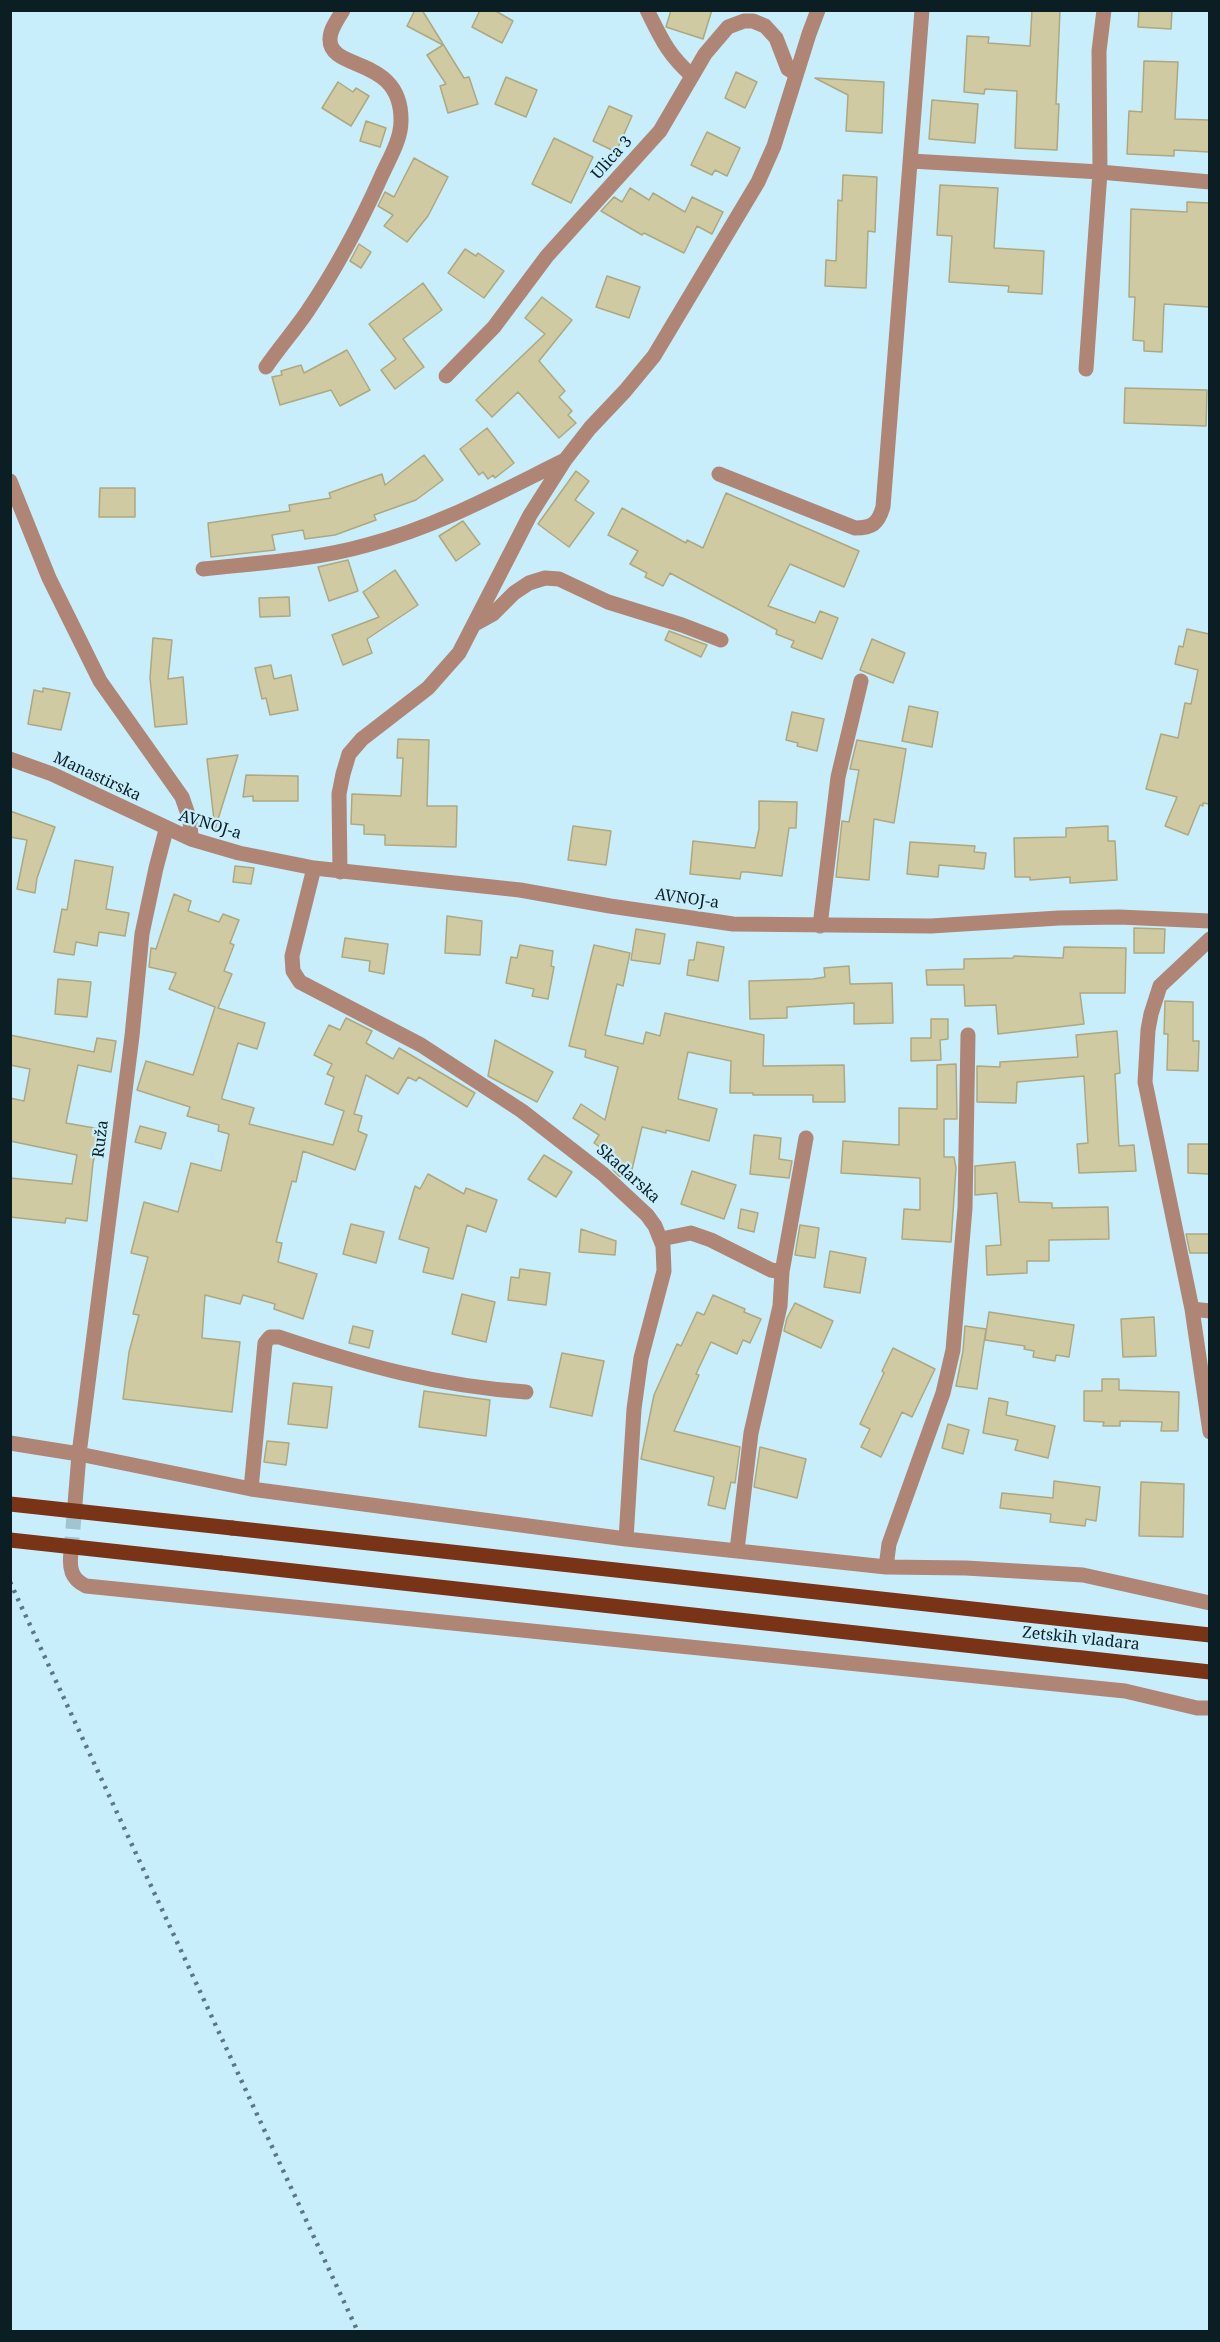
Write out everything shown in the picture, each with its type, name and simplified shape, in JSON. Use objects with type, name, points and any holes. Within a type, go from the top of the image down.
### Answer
[{"type":"main road","points":[[10,1504],[1209,1635]]},
{"type":"main road","name":"Zetskih vladara","points":[[10,1540],[1209,1672]]},
{"type":"street","points":[[266,368],[306,313],[355,234],[396,143],[401,124],[400,105],[393,88],[367,67],[342,59],[335,54],[330,40],[332,29],[343,10]]},
{"type":"street","points":[[646,10],[674,60],[692,76]]},
{"type":"street","points":[[340,872],[339,794],[342,774],[349,754],[362,739],[428,688],[459,653],[530,515],[565,460],[590,428],[626,392],[654,356],[758,182],[774,146],[818,10]]},
{"type":"street","points":[[719,474],[855,528],[868,528],[879,519],[884,496],[922,10]]},
{"type":"street","points":[[1086,369],[1100,172],[1099,51],[1104,10]]},
{"type":"street","name":"Ulica 3","points":[[446,376],[494,327],[546,256],[660,131],[705,54],[728,27],[744,21],[759,23],[772,32],[788,69],[796,74]]},
{"type":"street","points":[[911,161],[1100,172],[1209,182]]},
{"type":"street","points":[[203,569],[326,554],[392,538],[444,519],[565,460]]},
{"type":"street","points":[[10,482],[49,578],[100,681],[182,797],[190,820],[191,839]]},
{"type":"street","points":[[475,624],[493,614],[514,593],[529,583],[545,578],[559,579],[608,602],[721,640]]},
{"type":"street","points":[[820,926],[838,777],[861,681]]},
{"type":"street","name":"Manastirska","points":[[10,759],[52,774],[166,830]]},
{"type":"street","name":"AVNOJ-a","points":[[166,830],[239,853],[314,868],[520,890],[733,924],[931,926],[1059,918],[1119,917],[1209,921]]},
{"type":"street","name":"Ruža","points":[[75,1504],[78,1454],[132,1036],[142,934],[166,830]]},
{"type":"street","name":"Skadarska","points":[[314,868],[292,956],[293,971],[303,985],[421,1045],[522,1111],[630,1198],[652,1220],[661,1239],[664,1270],[640,1358],[634,1409],[626,1539]]},
{"type":"street","points":[[1209,939],[1160,986],[1148,1030],[1145,1082],[1192,1309],[1209,1432]]},
{"type":"street","points":[[886,1567],[890,1544],[943,1394],[953,1350],[965,1208],[968,1035]]},
{"type":"street","points":[[737,1550],[751,1433],[780,1306],[782,1272],[806,1138]]},
{"type":"street","points":[[661,1239],[691,1233],[711,1240],[771,1270],[782,1272]]},
{"type":"street","points":[[1192,1309],[1209,1311]]},
{"type":"street","points":[[251,1489],[265,1343],[270,1337],[279,1337],[335,1356],[434,1382],[480,1389],[526,1392]]},
{"type":"street","points":[[10,1443],[78,1454],[251,1489],[626,1539],[886,1567],[966,1568],[1083,1575],[1209,1603]]},
{"type":"street","points":[[71,1552],[72,1573],[76,1581],[86,1586],[1125,1691],[1159,1697],[1197,1708],[1209,1708]]},
{"type":"building","points":[[415,10],[422,10],[464,78],[469,77],[478,104],[448,113],[440,86],[446,84],[427,55],[443,45],[407,26]]},
{"type":"building","points":[[480,10],[494,10],[513,21],[502,43],[472,27]]},
{"type":"building","points":[[671,10],[712,10],[703,39],[666,27]]},
{"type":"building","points":[[1032,10],[1060,10],[1056,104],[1059,104],[1057,150],[1015,148],[1017,91],[985,89],[984,94],[964,92],[967,36],[989,37],[988,43],[1030,46]]},
{"type":"building","points":[[1139,10],[1172,10],[1171,29],[1138,27]]},
{"type":"building","points":[[1144,61],[1178,62],[1175,119],[1209,120],[1209,152],[1174,150],[1174,156],[1127,154],[1129,111],[1142,112]]},
{"type":"building","points":[[736,72],[757,82],[745,108],[725,98]]},
{"type":"building","points":[[506,77],[537,90],[526,117],[495,104]]},
{"type":"building","points":[[815,78],[884,82],[882,133],[846,131],[848,95]]},
{"type":"building","points":[[338,82],[353,92],[356,88],[369,96],[351,126],[322,108]]},
{"type":"building","points":[[932,100],[978,104],[975,143],[929,139]]},
{"type":"building","points":[[609,106],[632,116],[616,152],[593,141]]},
{"type":"building","points":[[366,121],[386,128],[380,147],[360,141]]},
{"type":"building","points":[[707,132],[740,148],[727,176],[715,170],[712,175],[691,165]]},
{"type":"building","points":[[554,138],[593,157],[571,203],[532,184]]},
{"type":"building","points":[[414,158],[448,177],[428,216],[407,242],[384,226],[393,215],[378,206],[385,192],[394,197]]},
{"type":"building","points":[[843,175],[877,177],[875,232],[868,231],[866,288],[825,286],[826,260],[836,261],[838,200],[842,201]]},
{"type":"building","points":[[940,185],[998,188],[994,248],[1044,251],[1042,294],[1008,292],[1009,286],[949,282],[952,236],[937,235]]},
{"type":"building","points":[[630,188],[649,200],[653,193],[685,212],[692,197],[723,212],[712,234],[697,226],[684,253],[644,233],[642,235],[601,211],[614,197],[622,202]]},
{"type":"building","points":[[1187,202],[1209,203],[1209,307],[1164,304],[1162,352],[1144,351],[1144,341],[1133,340],[1135,297],[1129,297],[1131,209],[1187,212]]},
{"type":"building","points":[[359,244],[371,252],[361,268],[350,261]]},
{"type":"building","points":[[465,249],[476,256],[478,253],[504,271],[484,298],[448,273]]},
{"type":"building","points":[[607,276],[640,287],[629,318],[596,307]]},
{"type":"building","points":[[423,283],[442,310],[403,339],[424,367],[395,389],[381,370],[396,359],[369,324]]},
{"type":"building","points":[[542,297],[572,320],[539,361],[565,391],[559,397],[572,411],[568,415],[576,423],[559,438],[518,392],[492,417],[476,400],[545,334],[525,318]]},
{"type":"building","points":[[347,350],[370,390],[340,406],[331,390],[280,405],[272,377],[282,375],[281,371],[301,365],[304,373]]},
{"type":"building","points":[[1125,388],[1207,390],[1206,426],[1124,423]]},
{"type":"building","points":[[487,428],[514,463],[495,478],[493,475],[488,479],[483,472],[479,475],[460,449]]},
{"type":"building","points":[[424,455],[443,480],[416,500],[374,515],[376,520],[335,535],[305,539],[303,530],[272,535],[275,550],[211,557],[208,523],[290,511],[289,505],[331,498],[329,493],[382,474],[385,485]]},
{"type":"building","points":[[576,471],[589,481],[575,500],[594,513],[569,547],[538,524]]},
{"type":"building","points":[[100,488],[135,488],[135,517],[99,517]]},
{"type":"building","points":[[726,493],[859,551],[844,587],[790,564],[768,606],[815,623],[820,611],[838,618],[822,659],[791,647],[794,641],[776,634],[777,630],[670,573],[663,586],[645,577],[647,573],[630,564],[638,551],[608,535],[622,508],[686,543],[687,540],[703,548]]},
{"type":"building","points":[[463,521],[480,544],[456,561],[439,536]]},
{"type":"building","points":[[348,560],[358,591],[329,601],[318,567]]},
{"type":"building","points":[[395,570],[418,605],[367,639],[372,653],[343,665],[332,635],[379,617],[363,592]]},
{"type":"building","points":[[289,597],[290,616],[260,617],[259,598]]},
{"type":"building","points":[[1187,629],[1209,634],[1209,804],[1200,805],[1188,835],[1165,826],[1177,797],[1146,789],[1161,734],[1178,738],[1185,703],[1191,704],[1198,670],[1175,664],[1179,646],[1183,647]]},
{"type":"building","points":[[669,631],[707,645],[701,657],[665,640]]},
{"type":"building","points":[[153,638],[172,640],[168,679],[183,677],[187,724],[155,727],[150,678]]},
{"type":"building","points":[[872,639],[905,653],[893,683],[860,670]]},
{"type":"building","points":[[271,665],[274,679],[291,675],[298,710],[270,715],[266,698],[262,699],[255,668]]},
{"type":"building","points":[[43,688],[70,693],[61,730],[28,724],[34,690],[43,692]]},
{"type":"building","points":[[909,706],[938,712],[932,747],[902,741]]},
{"type":"building","points":[[792,712],[824,719],[817,751],[797,746],[798,743],[786,740]]},
{"type":"building","points":[[398,739],[429,740],[427,806],[457,806],[456,847],[385,845],[385,835],[364,834],[364,825],[351,824],[352,794],[401,796],[403,758],[397,758]]},
{"type":"building","points":[[857,740],[906,749],[894,823],[874,819],[869,880],[836,877],[842,821],[849,822],[859,770],[850,769]]},
{"type":"building","points":[[238,755],[215,829],[207,759]]},
{"type":"building","points":[[246,775],[298,776],[298,801],[253,801],[253,796],[243,797]]},
{"type":"building","points":[[759,801],[797,802],[796,828],[789,828],[782,876],[741,872],[740,879],[690,874],[693,841],[755,848],[759,829]]},
{"type":"building","points":[[10,811],[55,827],[37,878],[35,893],[17,889],[27,840],[10,837]]},
{"type":"building","points":[[573,826],[611,831],[606,865],[568,860]]},
{"type":"building","points":[[1108,826],[1108,841],[1115,841],[1117,880],[1070,883],[1070,877],[1030,880],[1030,877],[1015,877],[1014,838],[1066,837],[1066,828]]},
{"type":"building","points":[[910,842],[975,846],[974,852],[986,853],[984,869],[939,865],[938,877],[907,874]]},
{"type":"building","points":[[75,860],[113,867],[106,909],[129,913],[125,936],[99,932],[97,946],[76,942],[74,955],[54,952],[62,909],[67,910]]},
{"type":"building","points":[[235,866],[254,868],[251,884],[233,882]]},
{"type":"building","points":[[174,894],[191,901],[188,911],[219,922],[223,914],[239,920],[230,943],[234,945],[224,971],[232,974],[218,1008],[265,1023],[257,1049],[238,1043],[222,1099],[254,1108],[249,1124],[333,1145],[344,1111],[325,1104],[334,1077],[327,1074],[332,1064],[314,1055],[329,1025],[340,1030],[346,1018],[372,1031],[366,1043],[393,1059],[399,1048],[475,1093],[467,1107],[419,1077],[416,1081],[408,1077],[398,1094],[366,1075],[354,1114],[362,1116],[358,1131],[367,1135],[355,1170],[303,1151],[296,1182],[292,1181],[276,1242],[282,1243],[278,1262],[317,1274],[303,1319],[274,1309],[275,1304],[243,1295],[240,1304],[205,1295],[202,1338],[240,1342],[232,1412],[123,1399],[129,1352],[139,1315],[133,1314],[148,1257],[131,1253],[144,1202],[178,1212],[191,1163],[221,1171],[229,1134],[218,1131],[219,1125],[187,1116],[190,1107],[137,1090],[146,1061],[193,1075],[215,1007],[169,989],[176,973],[149,967],[151,948],[156,949]]},
{"type":"building","points":[[447,916],[482,921],[480,955],[445,953]]},
{"type":"building","points":[[1134,928],[1165,929],[1164,953],[1134,953]]},
{"type":"building","points":[[636,929],[665,934],[660,964],[631,960]]},
{"type":"building","points":[[345,938],[388,944],[384,974],[369,971],[370,961],[342,957]]},
{"type":"building","points":[[697,942],[724,947],[718,981],[687,975],[689,960],[694,960]]},
{"type":"building","points":[[520,945],[553,951],[551,966],[554,967],[548,999],[532,996],[534,989],[506,983],[511,957],[517,958]]},
{"type":"building","points":[[594,945],[630,953],[623,986],[617,984],[605,1035],[643,1044],[646,1032],[660,1036],[665,1013],[764,1035],[763,1066],[844,1065],[845,1102],[813,1102],[813,1095],[730,1093],[731,1061],[688,1052],[678,1099],[717,1109],[709,1141],[666,1130],[666,1133],[642,1127],[630,1178],[619,1176],[613,1170],[616,1158],[594,1143],[599,1135],[573,1118],[581,1104],[605,1120],[618,1067],[585,1057],[586,1050],[569,1046]]},
{"type":"building","points":[[1064,947],[1126,948],[1125,993],[1080,993],[1084,1024],[998,1034],[996,1005],[965,1006],[964,985],[927,985],[926,970],[964,969],[964,959],[1013,958],[1014,956],[1063,958]]},
{"type":"building","points":[[849,966],[850,984],[892,983],[893,1023],[854,1024],[854,1003],[787,1007],[787,1018],[750,1019],[749,981],[813,979],[825,977],[824,968]]},
{"type":"building","points":[[58,979],[91,982],[87,1017],[55,1014]]},
{"type":"building","points":[[1165,1001],[1193,1002],[1193,1041],[1199,1041],[1198,1071],[1167,1070],[1168,1034],[1164,1034]]},
{"type":"building","points":[[931,1019],[948,1019],[948,1039],[940,1040],[941,1060],[911,1061],[911,1038],[931,1038]]},
{"type":"building","points":[[1117,1031],[1120,1073],[1115,1074],[1119,1146],[1134,1145],[1136,1171],[1079,1173],[1077,1144],[1088,1143],[1084,1076],[1017,1082],[1016,1103],[977,1102],[977,1066],[1000,1067],[1000,1062],[1078,1057],[1076,1035]]},
{"type":"building","points":[[10,1035],[94,1052],[97,1038],[116,1041],[111,1072],[78,1065],[66,1123],[100,1129],[93,1163],[87,1221],[66,1218],[65,1223],[10,1217],[10,1178],[72,1184],[77,1155],[10,1141],[10,1098],[24,1101],[30,1069],[10,1065]]},
{"type":"building","points":[[495,1040],[553,1072],[537,1102],[488,1076]]},
{"type":"building","points":[[956,1064],[957,1119],[944,1119],[944,1157],[954,1157],[956,1168],[951,1242],[902,1239],[904,1209],[920,1210],[920,1178],[841,1173],[843,1141],[899,1145],[899,1108],[937,1109],[937,1065]]},
{"type":"building","points":[[140,1126],[166,1133],[161,1149],[135,1142]]},
{"type":"building","points":[[754,1135],[781,1138],[779,1159],[792,1161],[789,1178],[750,1174]]},
{"type":"building","points":[[1188,1144],[1209,1144],[1209,1174],[1188,1173]]},
{"type":"building","points":[[544,1155],[572,1172],[556,1197],[528,1179]]},
{"type":"building","points":[[1015,1162],[1019,1202],[1052,1203],[1052,1208],[1108,1207],[1109,1239],[1049,1240],[1049,1261],[1027,1261],[1027,1273],[987,1275],[986,1246],[1001,1245],[997,1193],[975,1195],[975,1166]]},
{"type":"building","points":[[692,1171],[736,1185],[724,1219],[681,1204]]},
{"type":"building","points":[[428,1174],[464,1194],[466,1188],[497,1200],[486,1232],[467,1225],[453,1279],[423,1272],[429,1248],[399,1239],[415,1186],[420,1189]]},
{"type":"building","points":[[741,1209],[758,1213],[754,1232],[738,1228]]},
{"type":"building","points":[[351,1224],[384,1232],[376,1263],[343,1254]]},
{"type":"building","points":[[800,1225],[819,1228],[815,1258],[795,1255]]},
{"type":"building","points":[[581,1229],[616,1241],[615,1255],[579,1252]]},
{"type":"building","points":[[1186,1234],[1209,1234],[1209,1253],[1190,1253]]},
{"type":"building","points":[[830,1251],[866,1258],[860,1293],[824,1287]]},
{"type":"building","points":[[520,1269],[550,1273],[546,1305],[508,1300],[511,1277],[519,1278]]},
{"type":"building","points":[[462,1294],[495,1302],[486,1342],[452,1334]]},
{"type":"building","points":[[713,1295],[761,1319],[750,1343],[743,1340],[737,1354],[711,1342],[674,1431],[740,1447],[735,1483],[731,1482],[725,1509],[708,1505],[714,1477],[641,1459],[654,1395],[677,1344],[681,1346],[697,1312],[704,1315]]},
{"type":"building","points":[[795,1303],[833,1321],[821,1348],[784,1331],[787,1318]]},
{"type":"building","points":[[989,1312],[1074,1325],[1069,1357],[1056,1355],[1055,1361],[1033,1357],[1034,1351],[1024,1349],[1025,1346],[985,1340]]},
{"type":"building","points":[[1154,1317],[1156,1356],[1123,1357],[1121,1319]]},
{"type":"building","points":[[353,1326],[373,1331],[369,1348],[349,1343]]},
{"type":"building","points":[[965,1326],[986,1329],[977,1389],[956,1386]]},
{"type":"building","points":[[893,1348],[935,1369],[912,1417],[902,1412],[881,1457],[861,1447],[870,1429],[860,1424]]},
{"type":"building","points":[[562,1353],[604,1361],[592,1416],[550,1407]]},
{"type":"building","points":[[1102,1379],[1119,1379],[1119,1390],[1179,1392],[1178,1431],[1161,1431],[1162,1422],[1120,1421],[1120,1426],[1103,1426],[1104,1422],[1084,1421],[1084,1391],[1102,1391]]},
{"type":"building","points":[[293,1383],[332,1387],[327,1428],[288,1424]]},
{"type":"building","points":[[424,1391],[490,1400],[486,1436],[419,1427]]},
{"type":"building","points":[[989,1398],[1008,1402],[1006,1415],[1055,1426],[1048,1458],[1015,1450],[1018,1440],[983,1433]]},
{"type":"building","points":[[948,1424],[969,1430],[963,1454],[942,1448]]},
{"type":"building","points":[[267,1441],[289,1443],[286,1465],[264,1462]]},
{"type":"building","points":[[760,1447],[806,1459],[797,1498],[754,1487]]},
{"type":"building","points":[[1054,1481],[1100,1487],[1096,1521],[1086,1519],[1085,1526],[1050,1522],[1051,1514],[1000,1508],[1002,1493],[1053,1498]]},
{"type":"building","points":[[1141,1482],[1184,1484],[1183,1537],[1139,1536]]},
{"type":"tunnel","points":[[71,1552],[75,1504]]},
{"type":"railway","points":[[10,1582],[358,2332]]}]
